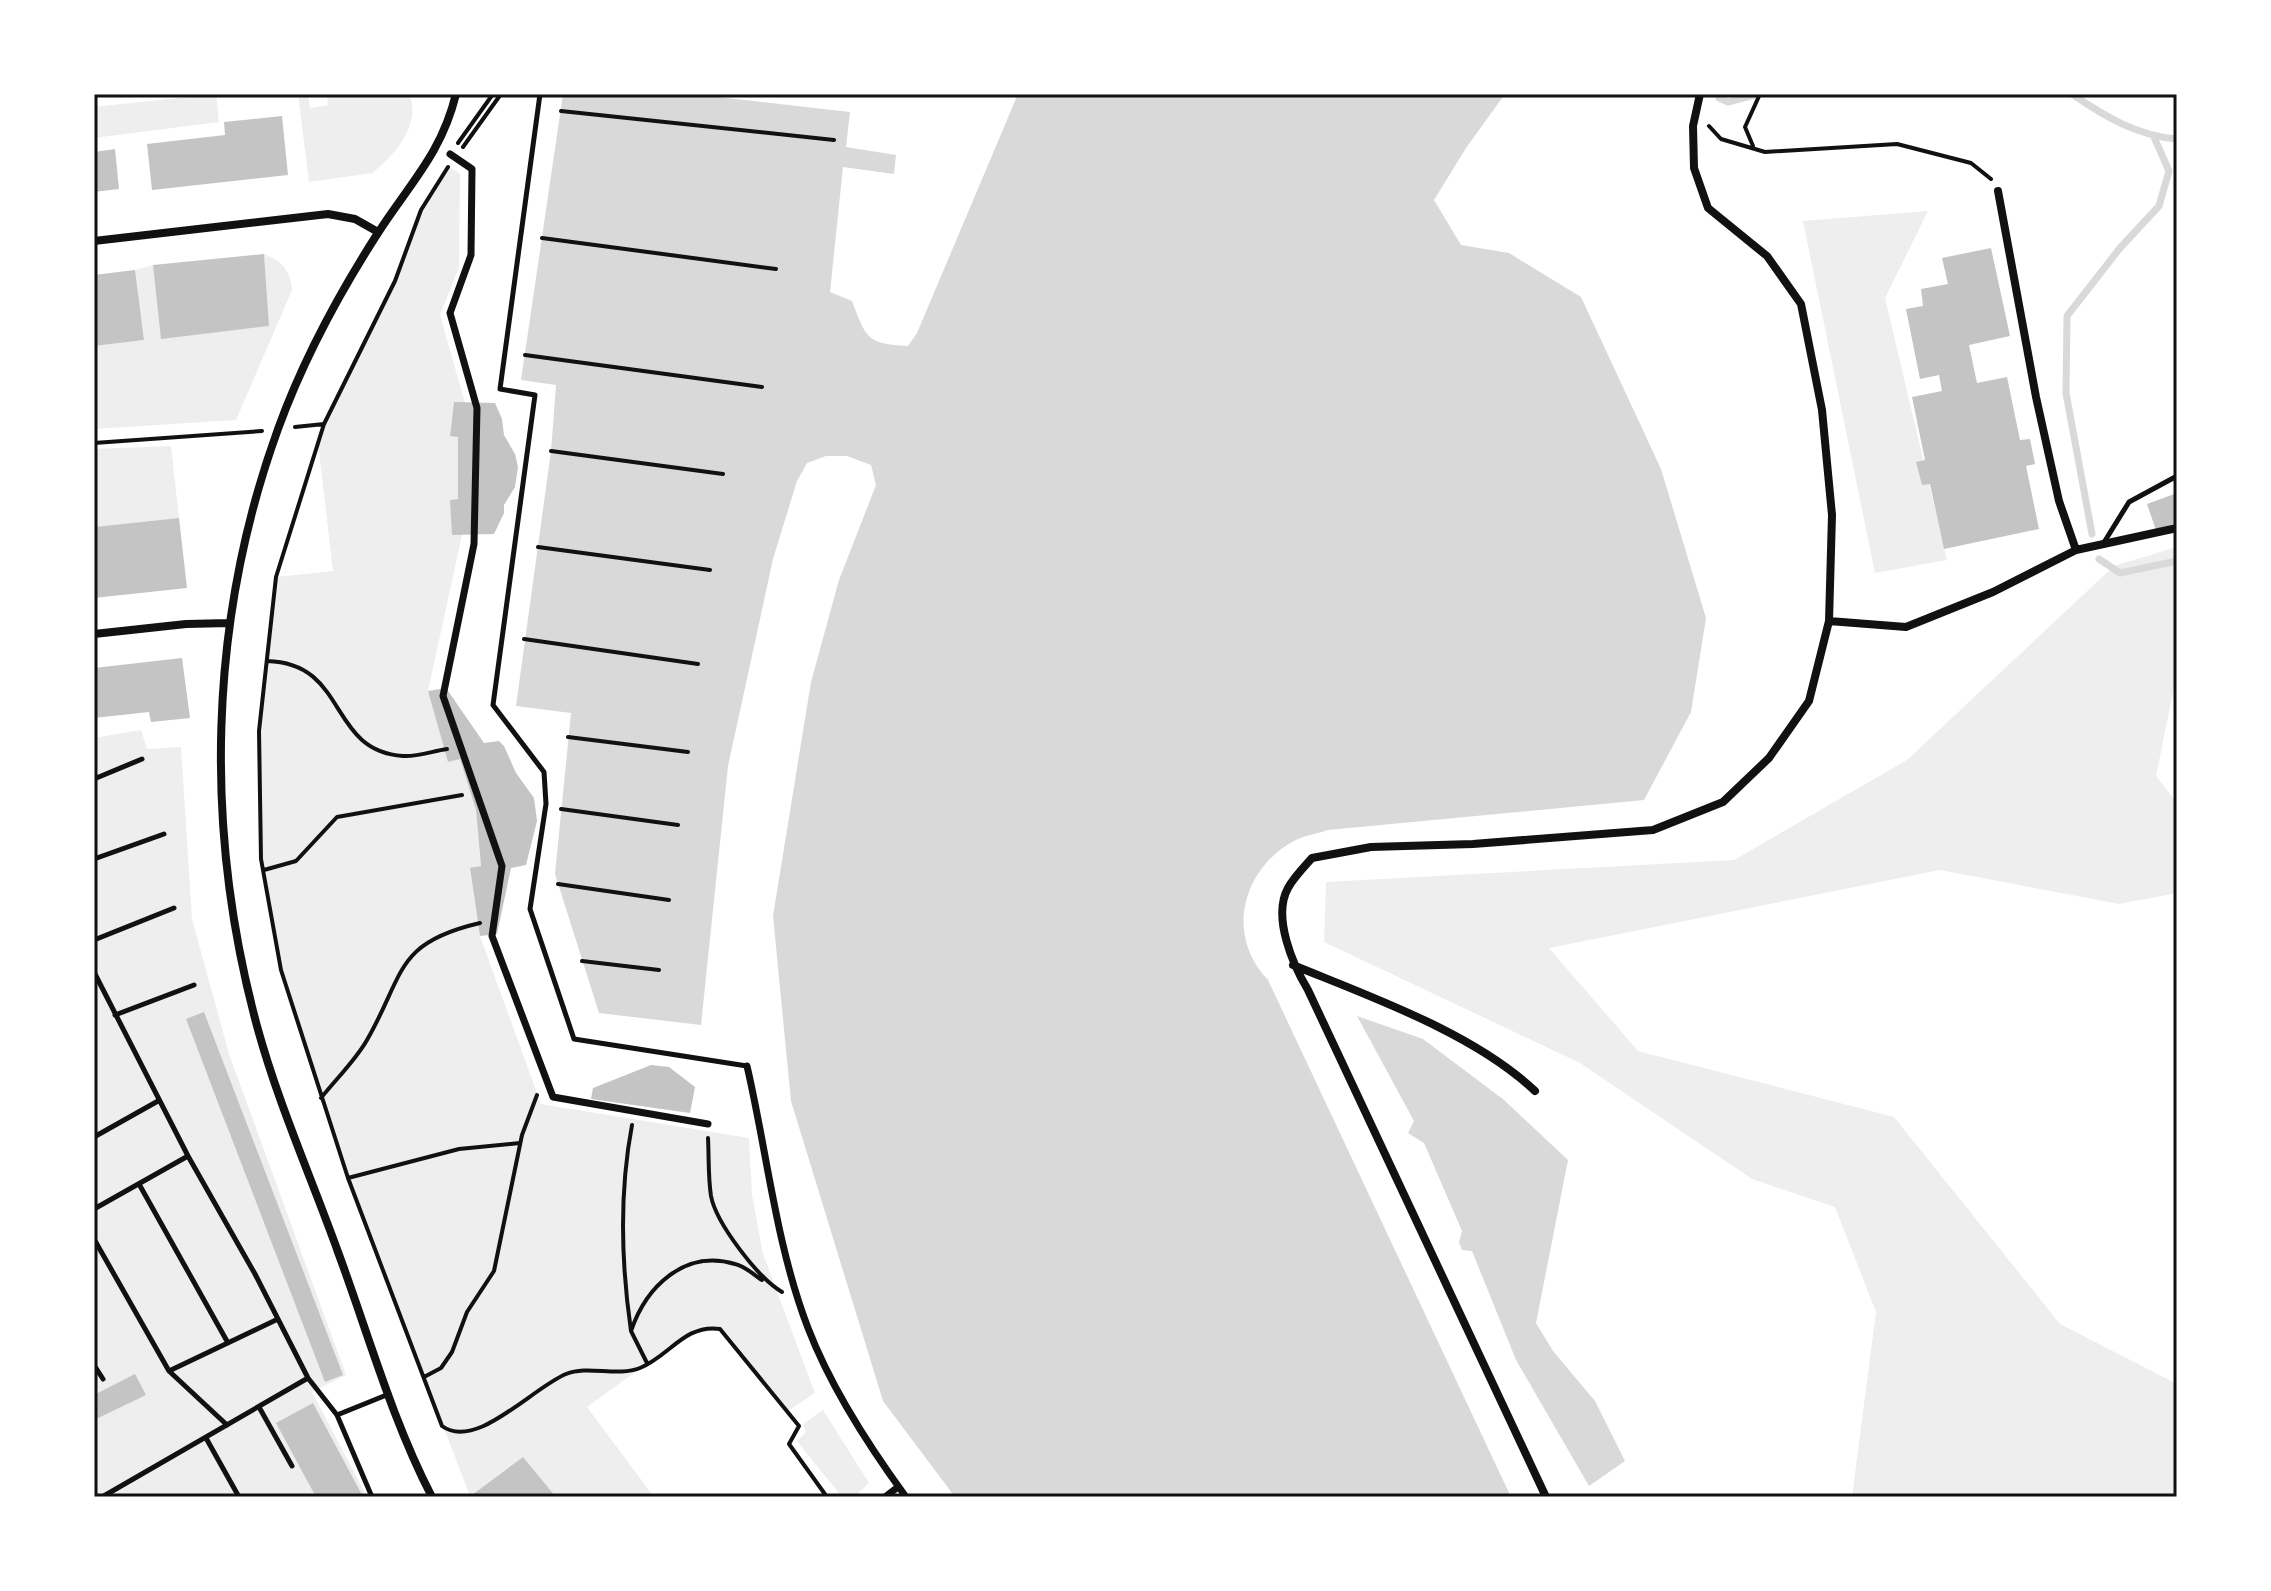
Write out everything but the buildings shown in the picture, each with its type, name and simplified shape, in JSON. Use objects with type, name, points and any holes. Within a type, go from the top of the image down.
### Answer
[{"type":"street","points":[[1546,1497],[1308,990],[1293,964],[1284,935],[1286,890],[1312,858],[1371,847],[1473,844],[1653,830],[1723,802],[1769,758],[1809,701],[1829,621],[1832,515],[1822,410],[1801,304],[1767,256],[1708,208],[1694,168],[1695,113],[1700,94]]},
{"type":"street","points":[[432,1497],[390,1393],[280,1097],[258,1029],[238,946],[223,845],[221,707],[230,623],[256,501],[278,429],[335,301],[378,232],[439,148],[453,97]]},
{"type":"street","points":[[453,157],[472,169],[471,255],[450,313],[450,324],[477,408],[474,544],[443,696],[502,866],[492,936],[553,1097],[708,1124]]},
{"type":"street","points":[[1998,191],[2036,397],[2059,501],[2076,550]]},
{"type":"street","points":[[94,241],[328,214],[355,219],[378,232]]},
{"type":"street","points":[[1829,621],[1906,627],[1993,592],[2076,550],[2177,528]]},
{"type":"street","points":[[94,634],[186,624],[230,623]]},
{"type":"street","points":[[1293,964],[1437,1028],[1510,1067],[1535,1091]]},
{"type":"street","points":[[747,1066],[766,1146],[780,1231],[808,1328],[856,1425],[906,1497]]},
{"type":"street","points":[[885,1497],[898,1487]]},
{"type":"lane","points":[[540,94],[500,389],[535,395],[493,705],[544,772],[546,804],[530,909],[574,1039],[747,1066]]},
{"type":"lane","points":[[2102,545],[2129,502],[2177,476]]},
{"type":"lane","points":[[94,779],[142,759]]},
{"type":"lane","points":[[94,859],[164,834]]},
{"type":"lane","points":[[94,940],[174,908]]},
{"type":"lane","points":[[94,974],[158,1101],[308,1378],[337,1415],[372,1497]]},
{"type":"lane","points":[[115,1015],[194,985]]},
{"type":"lane","points":[[94,1137],[158,1101]]},
{"type":"lane","points":[[94,1209],[188,1156]]},
{"type":"lane","points":[[139,1184],[228,1343]]},
{"type":"lane","points":[[94,1239],[169,1371],[227,1425]]},
{"type":"lane","points":[[169,1371],[278,1319]]},
{"type":"lane","points":[[94,1365],[103,1379]]},
{"type":"lane","points":[[102,1497],[308,1378]]},
{"type":"lane","points":[[337,1415],[390,1393]]},
{"type":"lane","points":[[259,1407],[292,1466]]},
{"type":"lane","points":[[206,1438],[239,1497]]},
{"type":"path","points":[[493,94],[421,210],[395,281],[324,424],[276,577],[259,731],[264,870],[281,970],[348,1178],[442,1426],[451,1432],[463,1434],[486,1425],[568,1373],[638,1369],[695,1329],[708,1327],[727,1333],[799,1426],[789,1444],[827,1497]]},
{"type":"path","points":[[453,157],[501,94]]},
{"type":"path","points":[[1753,146],[1745,127],[1760,94]]},
{"type":"path","points":[[561,111],[834,140]]},
{"type":"path","points":[[1695,113],[1721,139],[1765,152],[1897,144],[1971,163],[1985,172],[1998,191]]},
{"type":"path","points":[[542,238],[776,269]]},
{"type":"path","points":[[525,355],[762,387]]},
{"type":"path","points":[[94,443],[324,424]]},
{"type":"path","points":[[551,451],[723,474]]},
{"type":"path","points":[[538,547],[710,570]]},
{"type":"path","points":[[524,639],[698,664]]},
{"type":"path","points":[[267,661],[280,661],[318,676],[350,731],[379,750],[404,756],[461,747]]},
{"type":"path","points":[[568,737],[688,752]]},
{"type":"path","points":[[264,870],[296,861],[337,817],[476,792]]},
{"type":"path","points":[[561,809],[678,825]]},
{"type":"path","points":[[558,884],[669,900]]},
{"type":"path","points":[[321,1098],[367,1041],[411,955],[443,932],[494,920]]},
{"type":"path","points":[[582,961],[659,970]]},
{"type":"path","points":[[423,1377],[441,1368],[452,1352],[467,1312],[494,1271],[520,1143],[544,1074]]},
{"type":"path","points":[[635,1111],[627,1152],[622,1220],[624,1285],[631,1331],[638,1351],[647,1363]]},
{"type":"path","points":[[708,1124],[711,1198],[726,1229],[767,1284]]},
{"type":"path","points":[[348,1178],[459,1149],[520,1143]]},
{"type":"path","points":[[631,1331],[640,1305],[654,1286],[678,1270],[707,1261],[737,1264],[801,1303]]},
{"type":"shaded area","points":[[216,94],[219,122],[94,138],[94,107]]},
{"type":"shaded area","points":[[298,94],[308,94],[310,108],[328,105],[327,94],[409,94],[412,116],[397,148],[372,173],[309,182]]},
{"type":"shaded area","points":[[563,94],[692,94],[850,112],[846,147],[896,155],[894,174],[843,167],[830,292],[852,301],[870,337],[884,343],[908,346],[917,333],[1018,94],[1505,94],[1434,200],[1461,245],[1509,253],[1581,297],[1661,469],[1706,618],[1691,712],[1644,800],[1328,830],[1305,837],[1275,854],[1261,870],[1245,906],[1244,925],[1247,944],[1255,963],[1268,980],[1511,1497],[955,1497],[883,1401],[791,1101],[773,916],[811,682],[839,580],[876,485],[871,465],[847,456],[826,456],[807,463],[797,481],[773,559],[728,766],[701,1025],[599,1013],[555,874],[571,713],[516,706],[551,451],[556,385],[521,380]]},
{"type":"shaded area","points":[[448,166],[460,174],[459,267],[440,315],[465,403],[454,403],[450,435],[458,437],[458,499],[450,500],[462,535],[428,691],[448,761],[460,759],[476,810],[481,866],[470,869],[480,936],[541,1104],[749,1138],[752,1195],[763,1254],[815,1393],[788,1411],[727,1333],[709,1327],[695,1329],[587,1407],[654,1497],[556,1497],[523,1457],[470,1496],[348,1178],[281,970],[261,859],[259,731],[276,577],[333,571],[318,443],[324,424],[395,281],[421,210]]},
{"type":"shaded area","points":[[1928,211],[1885,298],[1947,560],[1875,573],[1803,221]]},
{"type":"shaded area","points":[[264,254],[284,268],[292,290],[236,420],[94,429],[94,346],[144,340],[135,270],[153,265],[162,338],[269,326]]},
{"type":"shaded area","points":[[171,446],[179,518],[94,527],[94,449]]},
{"type":"shaded area","points":[[2177,547],[2177,673],[2156,776],[2177,803],[2177,893],[2119,904],[1940,870],[1549,948],[1638,1051],[1894,1117],[2060,1324],[2177,1384],[2177,1497],[1852,1497],[1876,1312],[1835,1207],[1752,1179],[1580,1063],[1324,942],[1326,882],[1734,860],[1907,760],[2114,566]]},
{"type":"shaded area","points":[[141,730],[147,749],[181,747],[192,919],[229,1054],[346,1375],[312,1392],[367,1497],[94,1497],[94,738]]},
{"type":"shaded area","points":[[1357,1016],[1423,1039],[1504,1100],[1568,1160],[1536,1323],[1553,1351],[1595,1401],[1625,1461],[1589,1486],[1516,1360],[1472,1251],[1462,1250],[1459,1242],[1462,1231],[1424,1143],[1408,1133],[1414,1121]]},
{"type":"shaded area","points":[[823,1410],[869,1483],[854,1497],[842,1497],[797,1441],[806,1432],[803,1424]]},
{"type":"waterway","points":[[1719,98],[1728,102],[1758,94]]},
{"type":"waterway","points":[[2072,94],[2122,124],[2148,134],[2177,139]]},
{"type":"waterway","points":[[2092,534],[2066,393],[2067,316],[2120,248],[2159,206],[2169,171],[2154,137]]},
{"type":"waterway","points":[[2099,559],[2120,573],[2177,561]]}]
